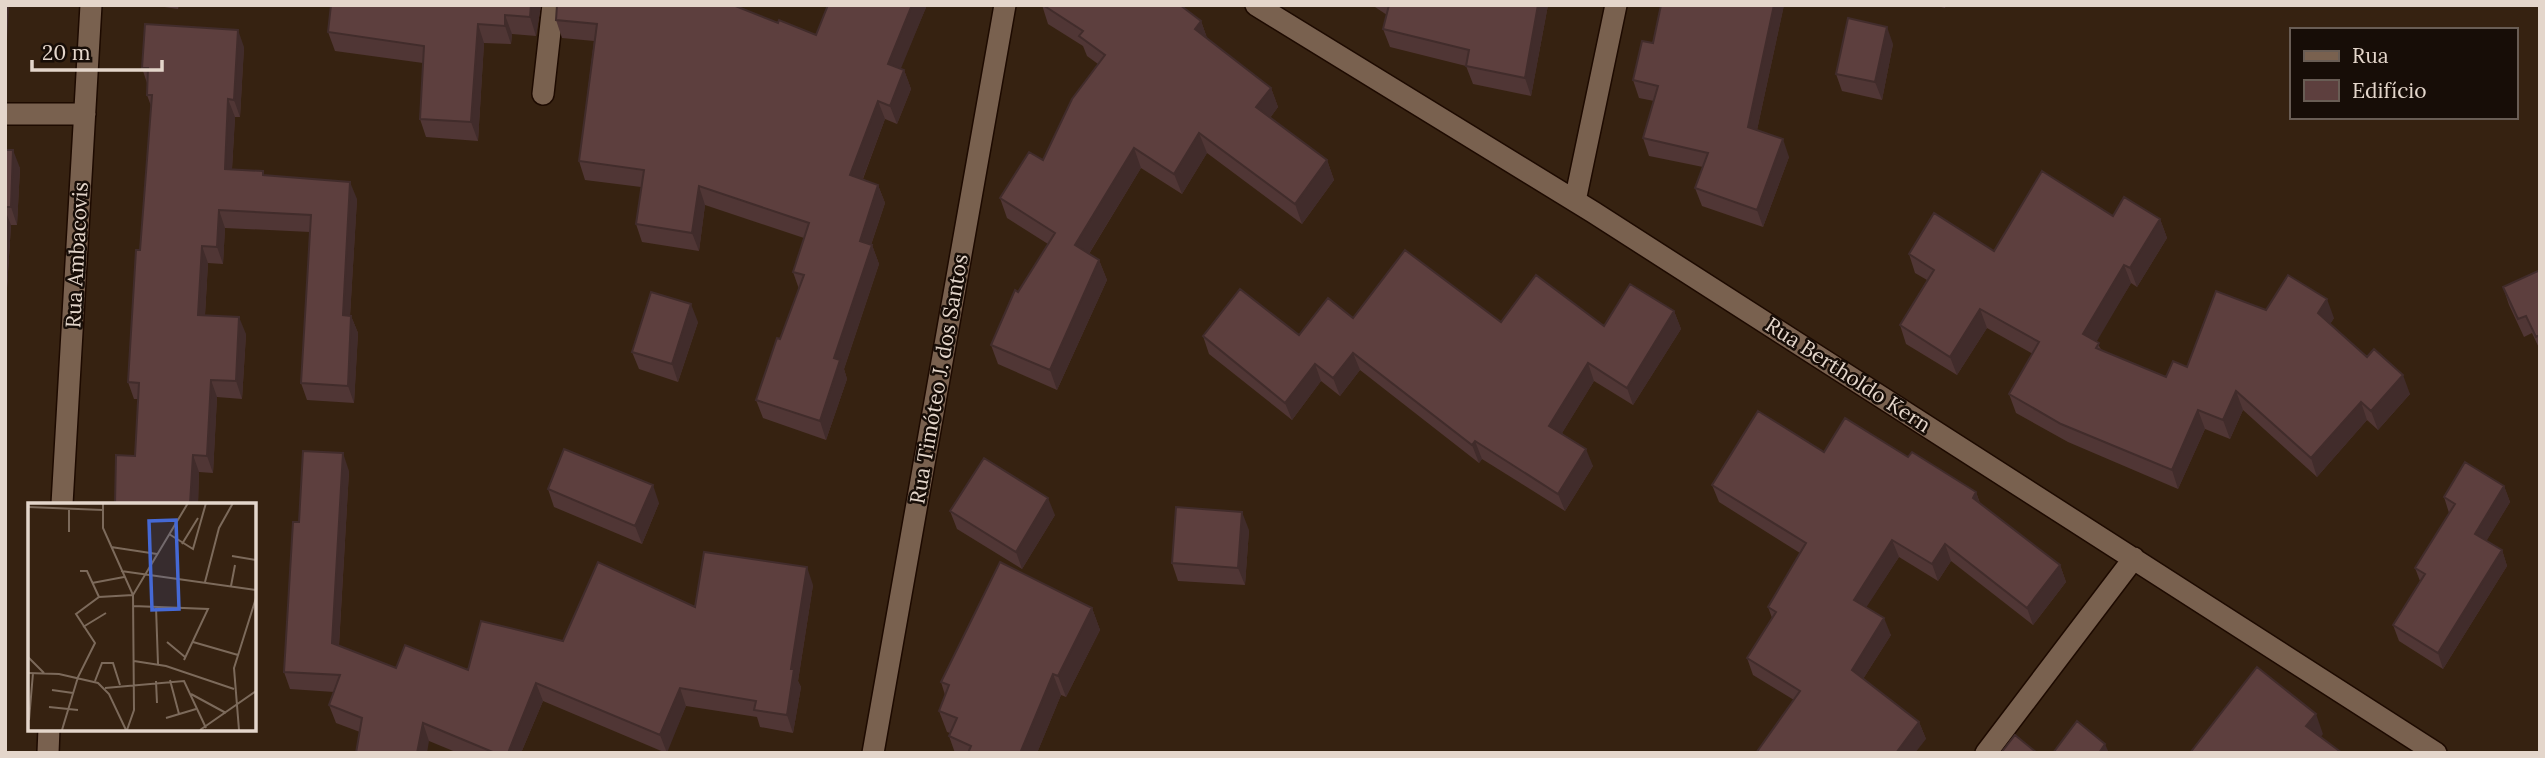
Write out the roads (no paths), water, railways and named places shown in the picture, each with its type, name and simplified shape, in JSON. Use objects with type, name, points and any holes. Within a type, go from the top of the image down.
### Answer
[{"type":"street","name":"Rua Ambacovis","points":[[62,503],[91,5]]},
{"type":"street","points":[[543,94],[553,5]]},
{"type":"street","name":"Rua Timóteo J. dos Santos","points":[[873,753],[1004,5]]},
{"type":"street","name":"Rua Bertholdo Kern","points":[[1256,5],[1575,201],[2436,753]]},
{"type":"street","points":[[1575,201],[1616,5]]},
{"type":"street","points":[[5,114],[85,114]]},
{"type":"street","points":[[1986,753],[2134,558]]},
{"type":"street","points":[[48,753],[49,730]]}]
